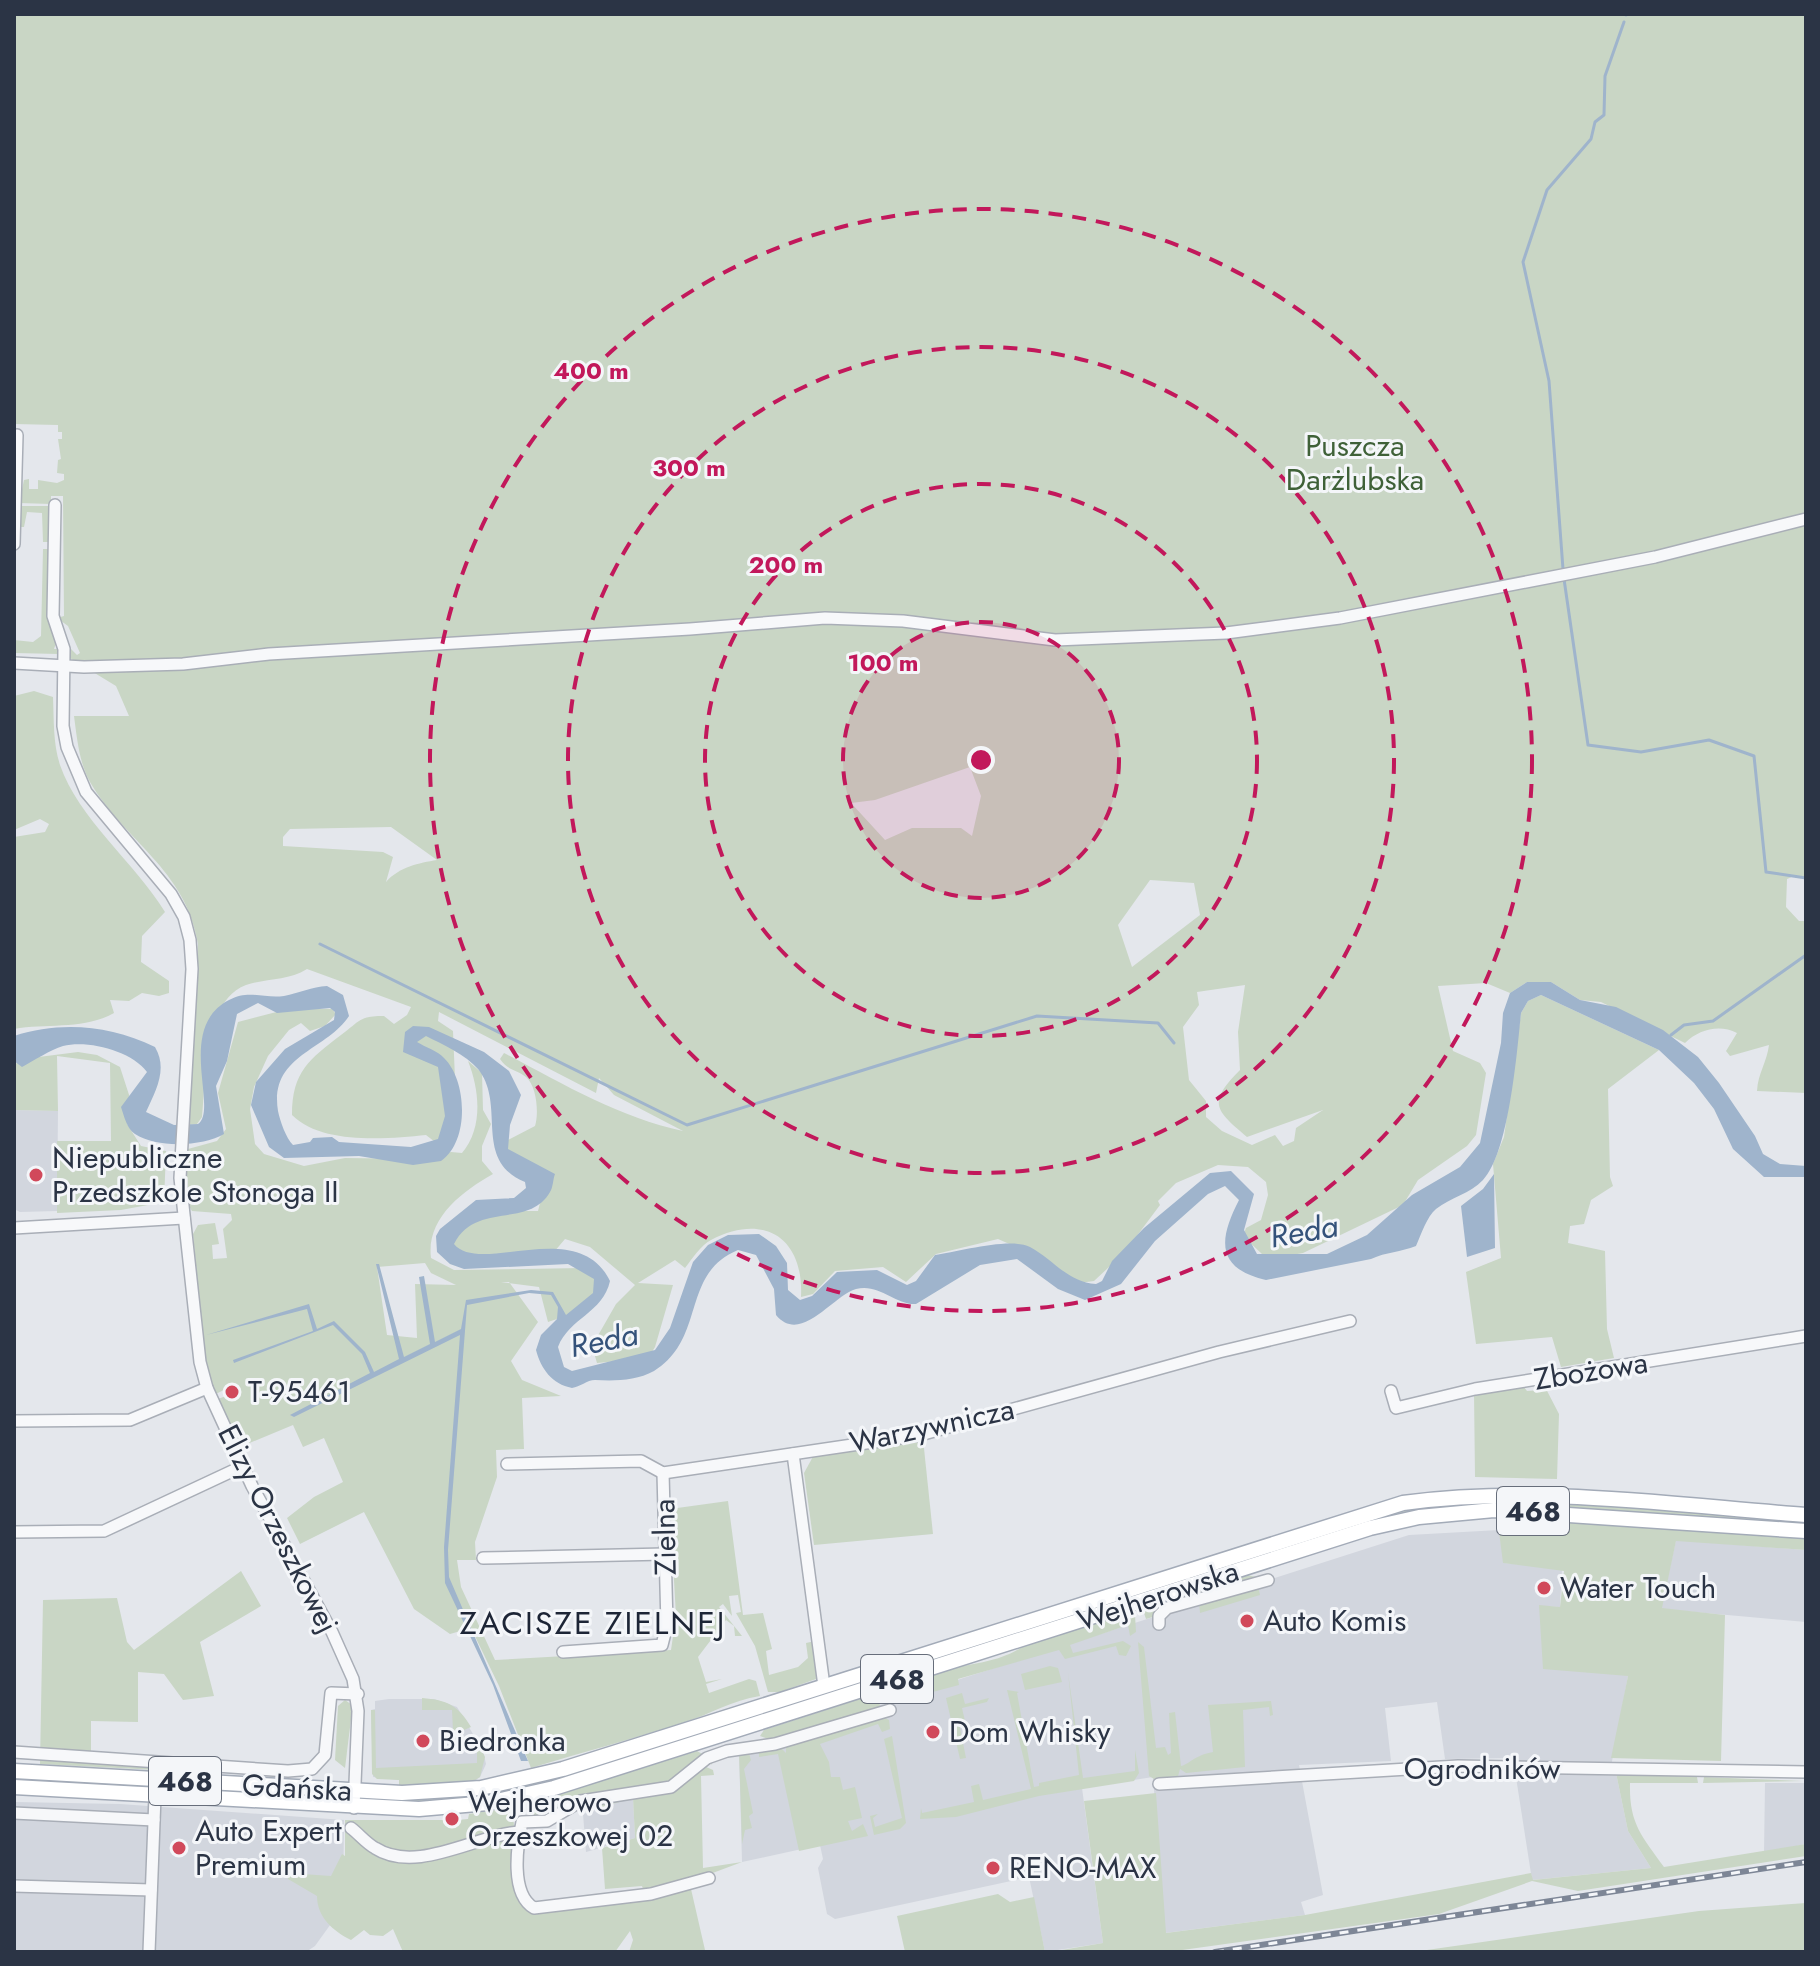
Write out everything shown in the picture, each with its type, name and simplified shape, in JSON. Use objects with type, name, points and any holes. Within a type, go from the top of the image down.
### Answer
[{"type":"main road","name":"Wejherowska","points":[[531,1778],[1403,1503],[1467,1496],[1532,1495],[1806,1515]]},
{"type":"main road","name":"Wejherowska","points":[[527,1795],[1370,1528],[1419,1517],[1461,1511],[1522,1510],[1806,1531]]},
{"type":"main road","name":"Gdańska","points":[[14,1771],[355,1791],[443,1792],[531,1778]]},
{"type":"main road","name":"Gdańska","points":[[14,1787],[354,1808],[448,1808],[527,1795]]},
{"type":"street","points":[[14,544],[17,435]]},
{"type":"street","name":"Elizy Orzeszkowej","points":[[55,505],[53,616],[64,649],[63,726],[76,774],[100,811],[171,894],[184,917],[190,940],[192,969],[181,1145],[184,1218],[200,1362],[207,1388],[243,1466],[344,1654],[358,1694],[354,1808]]},
{"type":"street","points":[[14,663],[64,666],[183,664],[269,654],[825,618],[903,621],[1055,640],[1226,633],[1340,618],[1655,557],[1806,519]]},
{"type":"street","points":[[14,1228],[184,1218]]},
{"type":"street","name":"Warzywnicza","points":[[507,1464],[641,1461],[663,1473],[920,1435],[1219,1352],[1350,1321]]},
{"type":"street","name":"Zbożowa","points":[[1391,1391],[1396,1408],[1475,1389],[1806,1336]]},
{"type":"street","points":[[14,1421],[130,1420],[207,1388]]},
{"type":"street","points":[[793,1454],[824,1686]]},
{"type":"street","points":[[14,1532],[104,1531],[243,1466]]},
{"type":"street","name":"Zielna","points":[[563,1652],[662,1645],[666,1638],[663,1473]]},
{"type":"street","points":[[483,1558],[665,1554]]},
{"type":"street","points":[[1159,1624],[1159,1616],[1167,1608],[1268,1580]]},
{"type":"street","points":[[14,1752],[273,1770],[312,1769],[325,1755],[331,1693],[358,1694]]},
{"type":"street","points":[[709,1878],[651,1894],[534,1908],[524,1902],[520,1893],[522,1822],[547,1821],[581,1801],[671,1787],[707,1758],[727,1751],[775,1744],[890,1710]]},
{"type":"street","name":"Ogrodników","points":[[1159,1784],[1458,1766],[1806,1772]]},
{"type":"street","points":[[149,1952],[155,1796]]},
{"type":"street","points":[[14,1813],[154,1820]]},
{"type":"street","points":[[351,1828],[376,1850],[412,1855],[453,1852],[502,1833],[520,1832]]},
{"type":"street","points":[[14,1886],[151,1890]]},
{"type":"shaded area","name":"Niepubliczne Przedszkole Stonoga II","points":[[14,1110],[58,1111],[57,1211],[20,1212],[14,1209]]},
{"type":"shaded area","points":[[1499,1530],[1504,1563],[1562,1568],[1560,1607],[1539,1606],[1628,1676],[1610,1772],[1616,1773],[1628,1831],[1651,1868],[1532,1880],[1513,1758],[1445,1759],[1437,1702],[1385,1708],[1391,1761],[1299,1765],[1323,1895],[1301,1902],[1305,1915],[1165,1933],[1153,1777],[1082,1788],[1103,1943],[1045,1952],[1029,1877],[835,1919],[827,1914],[818,1868],[823,1859],[820,1845],[742,1862],[739,1750],[1409,1535]]},
{"type":"shaded area","points":[[1676,1540],[1806,1550],[1806,1622],[1661,1609]]},
{"type":"shaded area","points":[[434,1699],[457,1707],[483,1751],[486,1764],[480,1777],[476,1780],[399,1787],[399,1780],[373,1777],[371,1710],[375,1709],[375,1701]]},
{"type":"shaded area","points":[[1765,1783],[1806,1783],[1806,1844],[1764,1853]]},
{"type":"shaded area","points":[[633,1797],[635,1838],[586,1852],[583,1814]]},
{"type":"shaded area","points":[[14,1802],[120,1804],[344,1820],[343,1907],[315,1946],[306,1952],[14,1952]]},
{"type":"green space","name":"Puszcza Darżlubska","points":[[14,14],[1806,14],[1806,878],[1794,876],[1787,879],[1786,907],[1799,921],[1806,921],[1806,1093],[1757,1091],[1769,1045],[1730,1056],[1726,1051],[1737,1033],[1730,1030],[1710,1029],[1685,1043],[1601,1002],[1580,1000],[1551,982],[1527,982],[1510,993],[1486,983],[1438,986],[1453,1051],[1480,1063],[1486,1073],[1476,1135],[1467,1146],[1418,1180],[1403,1205],[1303,1253],[1275,1258],[1262,1254],[1243,1236],[1246,1228],[1261,1220],[1268,1195],[1266,1182],[1248,1167],[1218,1165],[1176,1183],[1158,1201],[1160,1205],[1124,1253],[1094,1281],[1079,1283],[1064,1276],[1048,1261],[998,1239],[936,1254],[906,1282],[883,1267],[835,1271],[813,1294],[801,1297],[796,1259],[788,1246],[764,1230],[748,1229],[730,1232],[707,1242],[685,1268],[675,1260],[638,1283],[673,1285],[655,1347],[648,1358],[597,1363],[592,1346],[616,1304],[635,1285],[590,1247],[565,1239],[554,1252],[454,1256],[447,1239],[466,1211],[538,1211],[542,1195],[506,1162],[504,1142],[535,1126],[535,1093],[526,1077],[500,1059],[504,1053],[614,1109],[683,1131],[614,1095],[599,1078],[596,1093],[439,1012],[438,1021],[453,1031],[455,1079],[450,1140],[435,1142],[426,1135],[356,1138],[320,1131],[292,1115],[295,1087],[305,1068],[320,1051],[360,1020],[384,1016],[394,1024],[407,1015],[411,1007],[307,969],[292,976],[246,985],[232,994],[222,1007],[209,1043],[202,1117],[197,1124],[188,1125],[198,944],[181,895],[153,857],[104,803],[83,766],[74,716],[129,716],[116,686],[70,658],[71,649],[77,655],[80,653],[68,626],[57,618],[64,616],[63,496],[51,496],[51,504],[19,503],[24,480],[29,479],[29,489],[38,489],[38,480],[57,483],[64,480],[64,474],[57,473],[58,460],[61,459],[58,439],[62,439],[62,432],[58,432],[58,425],[14,424]],"holes":[[[970,767],[981,796],[972,836],[961,828],[912,828],[885,840],[851,803],[875,800]],[[391,827],[437,860],[403,869],[386,882],[393,857],[383,852],[283,846],[283,837],[290,829]],[[1150,880],[1194,883],[1200,915],[1132,967],[1118,925]],[[1245,985],[1238,1032],[1240,1070],[1219,1099],[1222,1113],[1247,1137],[1323,1110],[1296,1128],[1294,1141],[1283,1146],[1275,1135],[1252,1145],[1222,1131],[1206,1117],[1206,1101],[1189,1080],[1183,1027],[1199,1005],[1197,992]]]},
{"type":"green space","points":[[19,506],[50,506],[50,542],[43,542],[42,513],[27,512],[24,527],[19,527]]},
{"type":"green space","points":[[43,549],[50,549],[57,640],[54,649],[59,649],[59,654],[14,653],[14,640],[33,642],[41,636]]},
{"type":"green space","points":[[34,691],[53,697],[56,749],[68,785],[93,822],[165,912],[142,936],[141,962],[169,981],[169,993],[159,996],[142,993],[129,1001],[110,1000],[114,1013],[90,1022],[14,1029],[14,837],[45,832],[49,824],[40,819],[14,830],[14,696]]},
{"type":"green space","points":[[1541,995],[1659,1050],[1608,1089],[1610,1177],[1613,1186],[1591,1200],[1584,1224],[1570,1226],[1568,1243],[1605,1251],[1607,1329],[1614,1358],[1561,1367],[1552,1337],[1476,1344],[1466,1272],[1501,1258],[1493,1164],[1504,1137],[1521,1013],[1528,1001]]},
{"type":"green space","points":[[292,1008],[332,1009],[336,1014],[325,1026],[310,1031],[301,1023],[289,1030],[268,1056],[254,1087],[250,1109],[255,1144],[264,1154],[304,1166],[345,1158],[422,1159],[451,1152],[462,1153],[473,1132],[477,1109],[475,1085],[468,1061],[482,1073],[483,1110],[491,1124],[482,1146],[482,1161],[493,1174],[469,1189],[448,1208],[434,1231],[431,1258],[454,1270],[582,1268],[604,1285],[572,1314],[548,1322],[539,1287],[510,1283],[538,1322],[511,1361],[522,1380],[561,1396],[522,1398],[524,1449],[496,1450],[497,1477],[475,1542],[476,1560],[457,1560],[461,1587],[495,1660],[671,1650],[676,1616],[670,1509],[728,1501],[743,1615],[763,1613],[772,1649],[766,1651],[769,1675],[798,1667],[808,1658],[806,1643],[815,1641],[816,1679],[780,1692],[768,1692],[755,1646],[736,1613],[741,1612],[738,1595],[729,1596],[732,1616],[723,1604],[719,1607],[742,1636],[735,1636],[734,1626],[726,1620],[698,1657],[706,1682],[722,1679],[706,1684],[709,1693],[749,1679],[756,1681],[760,1696],[695,1719],[531,1768],[499,1686],[471,1628],[450,1634],[414,1609],[364,1512],[300,1544],[287,1518],[314,1497],[343,1482],[324,1438],[303,1447],[293,1425],[240,1447],[218,1399],[226,1396],[230,1401],[240,1395],[235,1384],[216,1394],[206,1369],[193,1234],[198,1225],[215,1223],[219,1244],[212,1245],[213,1259],[227,1258],[223,1229],[232,1220],[231,1214],[192,1211],[183,1171],[188,1149],[217,1141],[226,1129],[218,1093],[238,1022]],"holes":[[[425,1263],[431,1273],[456,1285],[415,1284],[417,1338],[387,1335],[377,1267]]]},
{"type":"green space","points":[[78,1052],[97,1055],[120,1067],[131,1101],[127,1124],[141,1146],[166,1151],[164,1202],[121,1210],[57,1213],[57,1141],[111,1141],[110,1063],[57,1056],[58,1111],[15,1110],[14,1114],[14,1065],[23,1059]]},
{"type":"green space","points":[[1544,1385],[1559,1414],[1557,1479],[1475,1477],[1474,1393],[1524,1387],[1527,1391],[1541,1390]]},
{"type":"green space","points":[[923,1439],[933,1534],[814,1545],[804,1473],[815,1453]]},
{"type":"green space","points":[[1473,1501],[1561,1502],[1806,1521],[1806,1525],[1540,1505],[1469,1504],[1403,1513],[1271,1550],[1396,1511]]},
{"type":"green space","points":[[1506,1517],[1806,1538],[1806,1550],[1676,1541],[1662,1608],[1725,1615],[1721,1761],[1611,1758],[1628,1676],[1543,1669],[1539,1605],[1560,1607],[1564,1571],[1503,1563],[1498,1524]]},
{"type":"green space","points":[[241,1571],[261,1606],[200,1642],[214,1696],[183,1700],[164,1674],[138,1672],[138,1722],[91,1721],[91,1754],[171,1770],[216,1773],[40,1764],[43,1600],[117,1598],[127,1642],[134,1650]]},
{"type":"green space","points":[[1247,1575],[1261,1578],[1258,1586],[1260,1595],[1200,1613],[1199,1603],[1146,1619],[1144,1613],[1149,1606]]},
{"type":"green space","points":[[1124,1614],[1135,1615],[1136,1632],[1130,1636],[1128,1625],[1070,1645],[1073,1653],[1123,1641],[1131,1646],[1126,1656],[1119,1655],[1116,1646],[1065,1659],[1059,1650],[958,1679],[959,1685],[895,1702],[891,1698],[898,1686],[998,1658],[1024,1646]]},
{"type":"green space","points":[[1138,1642],[1144,1647],[1156,1748],[1165,1747],[1168,1755],[1171,1753],[1169,1713],[1175,1712],[1181,1766],[1213,1752],[1208,1705],[1271,1701],[1273,1715],[1270,1716],[1269,1707],[1243,1710],[1245,1767],[1186,1773],[1180,1769],[1178,1776],[1154,1779],[1149,1776]]},
{"type":"green space","points":[[1050,1666],[1058,1668],[1062,1682],[1025,1690],[1021,1674]]},
{"type":"green space","points":[[1068,1673],[1083,1778],[1135,1771],[1135,1750],[1139,1773],[1134,1781],[1039,1796],[956,1817],[920,1819],[921,1808],[922,1813],[974,1802],[971,1786],[979,1784],[983,1800],[1031,1789],[1007,1690],[1019,1692],[1034,1787],[1039,1783],[1079,1775]]},
{"type":"green space","points":[[962,1693],[965,1704],[989,1698],[987,1702],[962,1708],[965,1721],[959,1723],[966,1758],[960,1759],[946,1698]]},
{"type":"green space","points":[[815,1695],[817,1698],[591,1771],[500,1795],[397,1804],[398,1798],[449,1797],[501,1790],[609,1764]]},
{"type":"green space","points":[[869,1696],[879,1698],[880,1707],[774,1741],[760,1736],[764,1730]]},
{"type":"green space","points":[[422,1698],[451,1705],[471,1727],[457,1733],[454,1752],[452,1710],[422,1710]]},
{"type":"green space","points":[[345,1700],[352,1705],[352,1711],[345,1768],[335,1760],[338,1706]]},
{"type":"green space","points":[[371,1710],[375,1710],[376,1768],[477,1763],[477,1752],[464,1749],[468,1738],[475,1736],[485,1757],[480,1777],[470,1783],[399,1787],[399,1780],[377,1779],[372,1774]]},
{"type":"green space","points":[[882,1716],[889,1720],[890,1729],[882,1732],[878,1724],[820,1744],[829,1762],[831,1777],[840,1777],[843,1790],[855,1787],[862,1818],[848,1821],[852,1831],[863,1824],[868,1836],[799,1851],[778,1754],[759,1757],[759,1751],[780,1747],[786,1753],[786,1746]]},
{"type":"green space","points":[[892,1736],[906,1823],[900,1829],[874,1835],[870,1816],[878,1814],[873,1818],[875,1827],[902,1818],[884,1739]]},
{"type":"green space","points":[[747,1747],[751,1760],[744,1769],[753,1813],[749,1816],[752,1828],[745,1830],[742,1844],[739,1751],[712,1759],[712,1765],[709,1760]]},
{"type":"green space","points":[[697,1751],[704,1755],[668,1786],[534,1818],[527,1811],[528,1805],[536,1801]]},
{"type":"green space","points":[[704,1766],[713,1770],[714,1775],[701,1776],[703,1868],[742,1862],[702,1877],[644,1892],[642,1886],[605,1889],[602,1848],[635,1838],[633,1798],[599,1808],[601,1803],[670,1790]]},
{"type":"green space","points":[[1616,1773],[1697,1777],[1698,1783],[1630,1783],[1634,1819],[1664,1867],[1806,1844],[1806,1856],[1578,1891],[1532,1881],[1439,1914],[1168,1952],[1050,1952],[1103,1943],[1084,1801],[1156,1793],[1166,1933],[1305,1915],[1531,1873],[1533,1880],[1651,1868],[1628,1831]]},
{"type":"green space","points":[[1704,1777],[1802,1781],[1703,1783]]},
{"type":"green space","points":[[502,1809],[513,1814],[514,1826],[469,1843],[416,1852],[381,1848],[345,1825],[345,1820],[468,1819],[469,1814]]},
{"type":"green space","points":[[345,1830],[406,1857],[512,1837],[523,1904],[647,1899],[691,1889],[705,1950],[629,1952],[633,1940],[630,1931],[615,1952],[403,1952],[393,1929],[383,1936],[370,1935],[364,1930],[351,1940],[327,1922],[317,1896],[288,1879],[288,1873],[331,1876],[342,1854],[345,1856]]},
{"type":"green space","points":[[998,1894],[1010,1902],[1034,1897],[1045,1952],[905,1952],[897,1916]]},
{"type":"green space","points":[[1806,1903],[1806,1952],[1413,1952],[1699,1911]]},
{"type":"water","points":[[1527,982],[1551,982],[1580,1000],[1616,1007],[1663,1030],[1698,1057],[1719,1083],[1755,1136],[1763,1154],[1780,1164],[1806,1166],[1806,1177],[1764,1177],[1733,1149],[1714,1109],[1694,1083],[1659,1050],[1541,995],[1528,1001],[1521,1013],[1510,1101],[1492,1167],[1478,1185],[1433,1212],[1416,1246],[1410,1248],[1266,1280],[1249,1275],[1237,1268],[1226,1250],[1228,1227],[1239,1200],[1225,1186],[1208,1194],[1155,1241],[1121,1284],[1085,1300],[1058,1289],[1017,1259],[980,1265],[916,1304],[872,1289],[856,1289],[806,1322],[796,1325],[786,1323],[776,1315],[774,1289],[756,1255],[738,1250],[720,1261],[708,1274],[681,1342],[654,1371],[632,1379],[592,1380],[572,1388],[548,1375],[536,1350],[541,1335],[557,1319],[558,1307],[551,1295],[529,1293],[467,1305],[448,1550],[449,1577],[528,1761],[521,1761],[493,1685],[445,1583],[444,1547],[460,1335],[294,1417],[290,1415],[370,1373],[362,1354],[333,1325],[234,1363],[233,1360],[313,1331],[307,1309],[206,1335],[309,1304],[317,1329],[334,1321],[365,1352],[374,1372],[399,1359],[376,1264],[379,1264],[404,1357],[430,1344],[419,1277],[424,1276],[435,1342],[461,1329],[466,1300],[531,1290],[553,1292],[566,1315],[593,1293],[594,1279],[568,1264],[464,1269],[450,1264],[437,1252],[436,1236],[440,1229],[476,1200],[514,1198],[526,1188],[525,1182],[509,1172],[499,1160],[494,1146],[490,1099],[478,1069],[426,1036],[417,1042],[435,1051],[452,1068],[461,1095],[462,1110],[457,1140],[450,1152],[441,1161],[413,1165],[359,1156],[284,1158],[269,1147],[251,1105],[256,1082],[285,1049],[334,1020],[335,1012],[330,1008],[277,1013],[258,1003],[237,1014],[227,1061],[216,1086],[224,1134],[205,1141],[168,1144],[145,1139],[130,1129],[121,1107],[147,1072],[120,1053],[97,1046],[73,1045],[53,1050],[22,1067],[14,1061],[14,1036],[49,1028],[103,1030],[138,1040],[155,1047],[161,1071],[146,1112],[174,1125],[198,1124],[203,1116],[204,1102],[201,1048],[204,1029],[213,1013],[229,1000],[243,995],[277,997],[327,986],[343,995],[349,1016],[339,1028],[290,1066],[282,1077],[278,1111],[286,1134],[293,1145],[310,1142],[313,1138],[332,1137],[339,1142],[411,1147],[438,1139],[445,1116],[438,1067],[403,1052],[405,1032],[413,1026],[429,1027],[484,1052],[509,1071],[521,1095],[510,1125],[508,1149],[555,1174],[551,1190],[541,1203],[529,1210],[475,1223],[454,1244],[467,1252],[485,1254],[553,1249],[576,1252],[595,1262],[610,1281],[606,1292],[563,1337],[558,1347],[564,1367],[572,1371],[655,1350],[670,1328],[693,1262],[708,1245],[728,1235],[759,1234],[776,1246],[787,1263],[788,1290],[800,1300],[812,1296],[837,1272],[877,1270],[907,1285],[916,1281],[935,1255],[1010,1244],[1030,1247],[1068,1275],[1096,1284],[1102,1281],[1112,1261],[1144,1228],[1210,1173],[1231,1171],[1254,1194],[1244,1230],[1257,1254],[1327,1254],[1367,1235],[1412,1195],[1460,1167],[1480,1143],[1501,1043],[1503,1013],[1510,993]]},
{"type":"water","points":[[1494,1174],[1495,1248],[1467,1257],[1461,1206],[1483,1189]]},
{"type":"waterway","points":[[1563,569],[1549,381],[1523,262],[1547,190],[1591,139],[1595,122],[1604,115],[1605,76],[1624,22]]},
{"type":"waterway","points":[[1564,579],[1588,745],[1641,752],[1709,740],[1754,756],[1766,872],[1806,878]]},
{"type":"waterway","points":[[320,944],[687,1125],[1037,1016],[1158,1023],[1174,1043]]},
{"type":"waterway","points":[[1671,1035],[1684,1025],[1713,1021],[1806,955]]},
{"type":"railway","points":[[1215,1952],[1806,1862]]},
{"type":"place","name":"Niepubliczne Przedszkole Stonoga II","points":[[36,1175]]},
{"type":"place","name":"T-95461","points":[[232,1392]]},
{"type":"place","name":"Water Touch","points":[[1544,1588]]},
{"type":"place","name":"Auto Komis","points":[[1247,1621]]},
{"type":"place","name":"Dom Whisky","points":[[933,1732]]},
{"type":"place","name":"Biedronka","points":[[423,1741]]},
{"type":"place","name":"Wejherowo Orzeszkowej 02","points":[[452,1819]]},
{"type":"place","name":"Auto Expert Premium","points":[[179,1848]]},
{"type":"place","name":"RENO-MAX","points":[[993,1868]]},
{"type":"district","name":"ZACISZE ZIELNEJ","points":[[593,1623]]},
{"type":"water label","name":"Reda","points":[[1304,1231]]},
{"type":"water label","name":"Reda","points":[[604,1340]]}]
